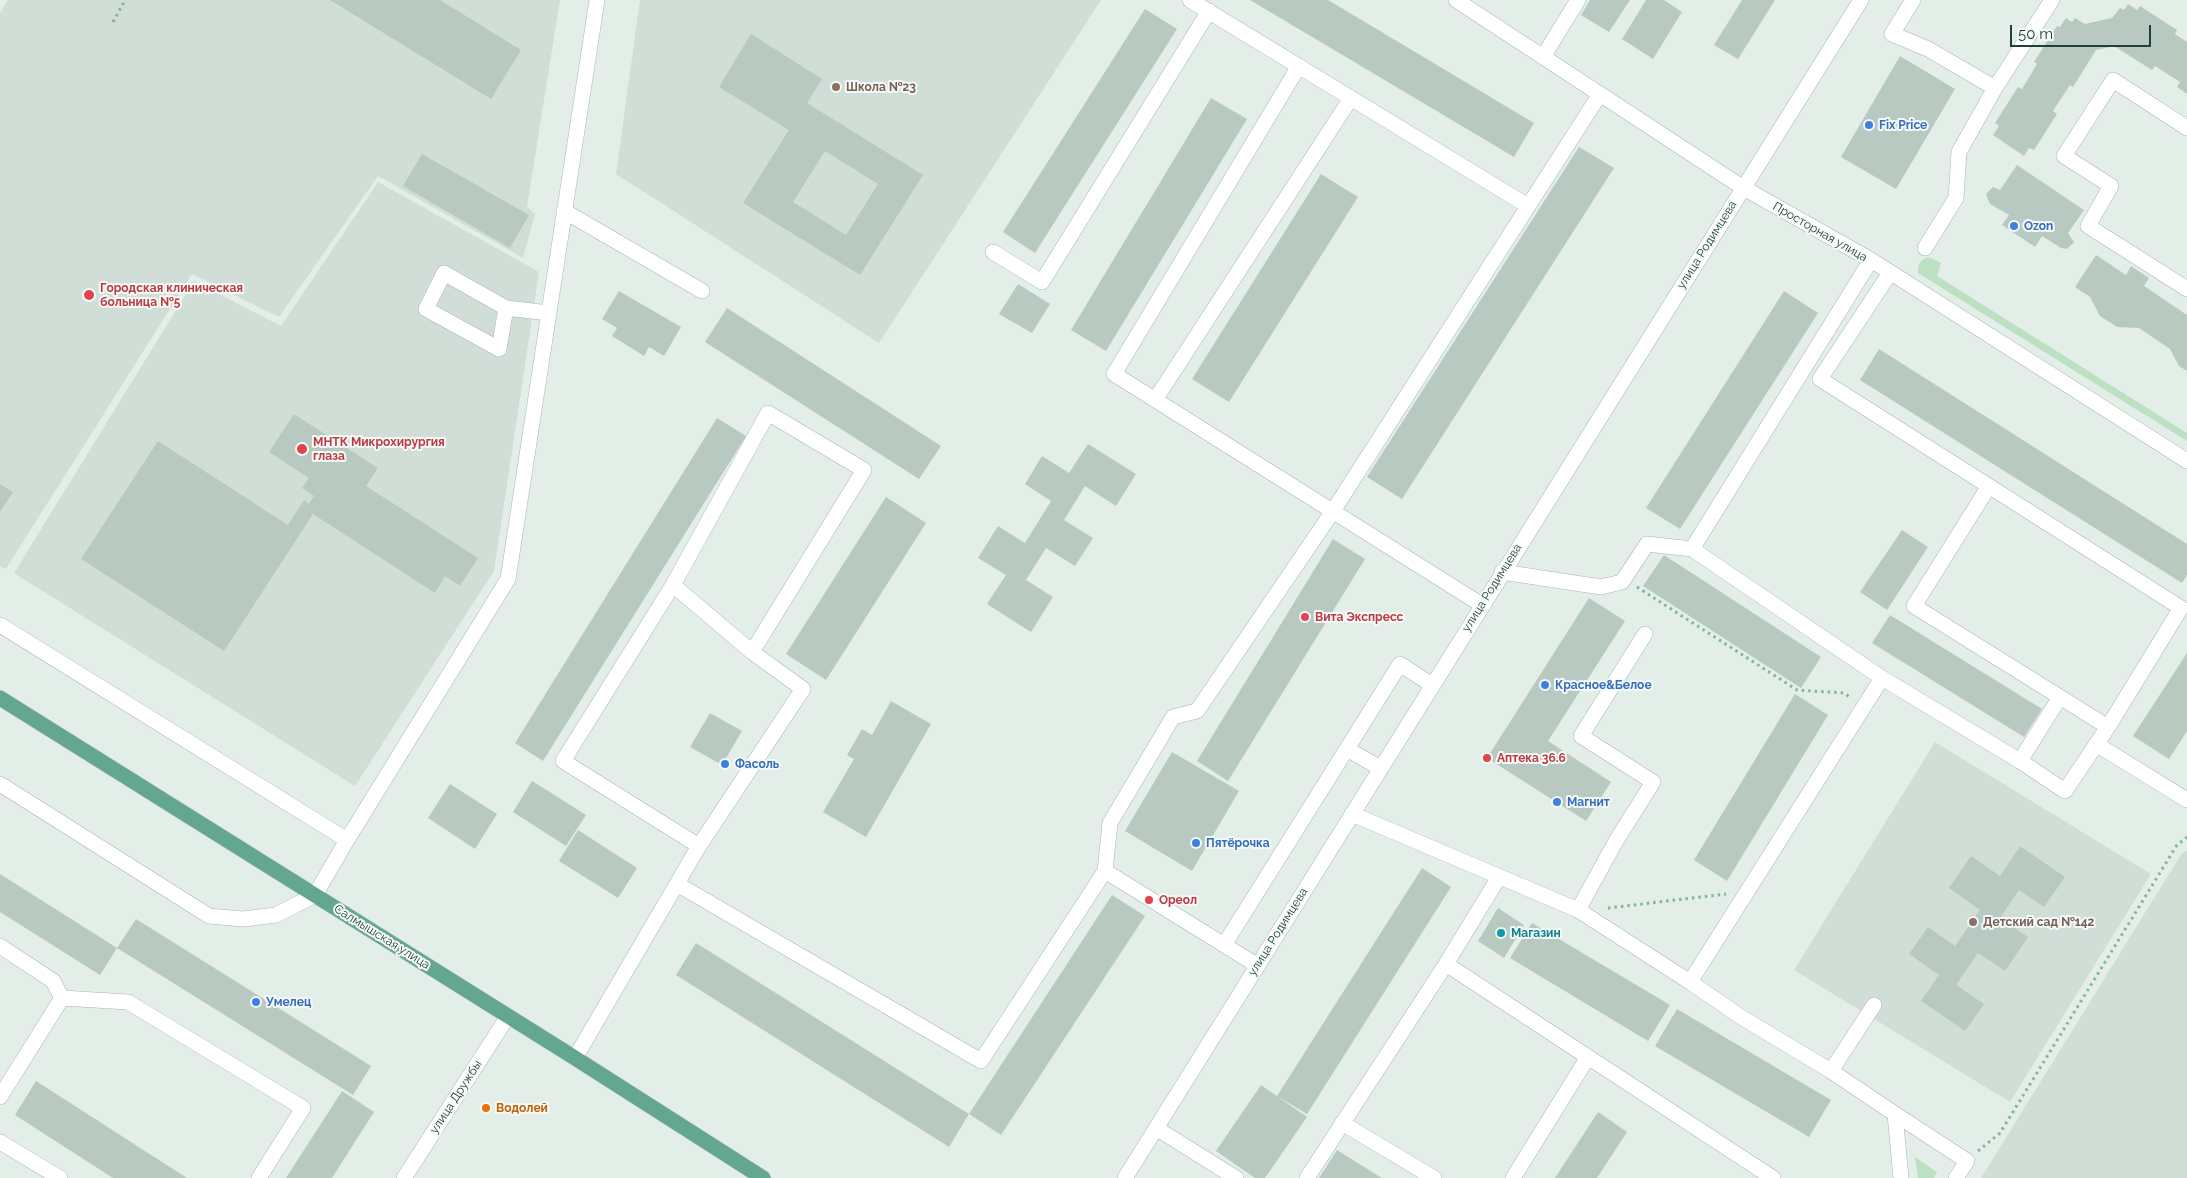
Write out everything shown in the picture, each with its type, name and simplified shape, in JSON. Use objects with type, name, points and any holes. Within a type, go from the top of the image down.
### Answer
[{"type":"main road","name":"Салмышская улица","points":[[0,698],[316,895],[763,1178]]},
{"type":"street","points":[[0,784],[209,916],[243,919],[276,915],[316,895],[347,840],[508,579],[597,0]]},
{"type":"street","points":[[1190,0],[1528,206]]},
{"type":"street","name":"Просторная улица","points":[[1456,0],[1742,187],[1870,260],[2187,461]]},
{"type":"street","points":[[1543,57],[1578,0]]},
{"type":"street","name":"улица Родимцева","points":[[1125,1178],[1742,187],[1861,0]]},
{"type":"street","points":[[1913,0],[1892,34],[1928,50],[1995,88]]},
{"type":"street","points":[[1925,248],[1956,198],[1959,152],[1995,88],[2052,0]]},
{"type":"street","points":[[993,252],[1042,282],[1209,11]]},
{"type":"street","points":[[1299,66],[1114,374],[1482,605]]},
{"type":"street","points":[[2187,128],[2113,80],[2064,156],[2111,186],[2088,226],[2187,289]]},
{"type":"street","points":[[677,884],[981,1061],[1105,871],[1110,823],[1173,717],[1197,711],[1333,511],[1600,94]]},
{"type":"street","points":[[1155,400],[1351,98]]},
{"type":"street","points":[[564,211],[702,290]]},
{"type":"street","points":[[1692,549],[1870,260]]},
{"type":"street","points":[[506,308],[499,349],[426,309],[444,273],[506,308],[549,314]]},
{"type":"street","points":[[1502,572],[1600,588],[1622,582],[1647,544],[1692,549],[1882,678],[2020,761],[2065,791],[2108,727],[2184,604],[1989,486],[1820,379],[1890,273]]},
{"type":"street","points":[[699,846],[563,761],[673,585],[768,414],[864,470],[752,652]]},
{"type":"street","points":[[1989,486],[1914,606],[2108,727]]},
{"type":"street","points":[[575,1058],[699,846],[803,689],[752,652],[673,585]]},
{"type":"street","points":[[0,625],[347,840]]},
{"type":"street","points":[[1578,910],[1616,841],[1653,782],[1581,736],[1644,634]]},
{"type":"street","points":[[1224,944],[1400,664],[1432,685]]},
{"type":"street","points":[[1690,982],[1882,678]]},
{"type":"street","points":[[2020,761],[2060,697]]},
{"type":"street","points":[[2096,744],[2187,800]]},
{"type":"street","points":[[1347,748],[1380,768]]},
{"type":"street","points":[[1352,814],[1578,910],[1741,1017],[1830,1071],[1967,1162],[1956,1178]]},
{"type":"street","points":[[1105,871],[1258,966]]},
{"type":"street","points":[[1307,1178],[1446,964],[1499,876]]},
{"type":"street","points":[[0,946],[52,980],[62,998]]},
{"type":"street","points":[[1446,964],[1773,1178]]},
{"type":"street","points":[[0,1097],[62,998]]},
{"type":"street","points":[[62,998],[128,1002],[303,1108],[259,1178]]},
{"type":"street","points":[[1830,1071],[1874,1005]]},
{"type":"street","name":"улица Дружбы","points":[[404,1178],[508,1016]]},
{"type":"street","points":[[1513,1178],[1588,1057]]},
{"type":"street","points":[[1895,1114],[1901,1178]]},
{"type":"street","points":[[1342,1122],[1434,1178]]},
{"type":"street","points":[[1156,1128],[1236,1178]]},
{"type":"street","points":[[0,1142],[60,1178]]},
{"type":"path","points":[[113,22],[125,0]]},
{"type":"path","points":[[1624,578],[1797,690],[1844,693],[1864,707]]},
{"type":"path","points":[[1967,1162],[2000,1133],[2177,844],[2187,838]]},
{"type":"path","points":[[1586,896],[1610,909],[1727,894],[1741,900]]},
{"type":"shaded area","name":"Городская клиническая больница №5","points":[[8,0],[560,0],[527,207],[535,214],[523,258],[378,176],[279,317],[192,274],[6,569],[0,566],[0,13]]},
{"type":"shaded area","name":"Школа №23","points":[[640,0],[1101,0],[879,343],[616,174]]},
{"type":"shaded area","name":"МНТК Микрохирургия глаза","points":[[378,182],[539,272],[494,571],[355,786],[14,573],[194,281],[281,326]]},
{"type":"shaded area","name":"Детский сад №142","points":[[1935,742],[2151,874],[2010,1102],[1794,970]]},
{"type":"shaded area","points":[[2187,851],[2187,1178],[1981,1178],[2182,853]]},
{"type":"green space","points":[[1929,257],[1941,263],[1937,276],[2187,433],[2187,441],[1918,273],[1920,262]]},
{"type":"green space","points":[[1915,1157],[1937,1172],[1934,1178],[1918,1178]]},
{"type":"building","points":[[330,0],[440,0],[521,50],[491,99]]},
{"type":"building","points":[[1250,0],[1328,0],[1534,123],[1514,157]]},
{"type":"building","points":[[1590,0],[1630,0],[1609,32],[1581,15]]},
{"type":"building","points":[[1646,0],[1664,0],[1682,12],[1653,59],[1622,39]]},
{"type":"building","points":[[1742,0],[1775,0],[1738,59],[1714,45]]},
{"type":"building","points":[[2128,4],[2137,10],[2140,6],[2177,30],[2175,34],[2187,42],[2187,94],[2177,87],[2180,82],[2155,66],[2152,70],[2114,46],[2096,50],[2073,87],[2070,85],[2053,111],[2057,114],[2034,150],[2029,148],[2024,156],[1993,135],[1999,126],[1995,123],[2018,87],[2022,89],[2037,64],[2034,62],[2057,26],[2060,27],[2066,18],[2072,22],[2075,18],[2085,24],[2112,18],[2120,8],[2124,10]]},
{"type":"building","points":[[1145,9],[1177,29],[1035,253],[1003,232]]},
{"type":"building","points":[[751,34],[822,79],[807,103],[923,175],[860,275],[743,203],[789,130],[719,87]],"holes":[[[825,151],[878,184],[846,235],[793,202]]]},
{"type":"building","points":[[1900,56],[1955,89],[1896,189],[1841,157]]},
{"type":"building","points":[[1211,98],[1247,119],[1106,351],[1071,330]]},
{"type":"building","points":[[1579,147],[1614,168],[1402,499],[1367,477]]},
{"type":"building","points":[[422,154],[529,215],[510,248],[403,186]]},
{"type":"building","points":[[2017,165],[2084,210],[2068,233],[2074,242],[2067,249],[2061,248],[2042,236],[2035,247],[2002,225],[2009,215],[1990,204],[1986,194],[1993,187],[2000,190]]},
{"type":"building","points":[[1321,174],[1358,197],[1229,402],[1192,379]]},
{"type":"building","points":[[2096,255],[2126,275],[2131,266],[2149,278],[2144,286],[2187,315],[2187,371],[2179,366],[2170,349],[2139,328],[2117,327],[2100,316],[2090,297],[2075,287]]},
{"type":"building","points":[[1018,284],[1050,304],[1032,333],[999,314]]},
{"type":"building","points":[[619,291],[681,327],[664,356],[649,347],[644,356],[612,336],[617,328],[602,319]]},
{"type":"building","points":[[1784,291],[1818,313],[1680,529],[1646,508]]},
{"type":"building","points":[[727,308],[941,446],[919,479],[705,342]]},
{"type":"building","points":[[1879,349],[2187,544],[2187,575],[2182,583],[1860,380]]},
{"type":"building","points":[[294,414],[378,468],[366,486],[478,558],[460,586],[445,576],[435,593],[313,514],[224,651],[81,559],[158,441],[288,525],[304,500],[309,504],[314,496],[302,488],[309,478],[269,452]]},
{"type":"building","points":[[717,418],[746,436],[543,761],[515,743]]},
{"type":"building","points":[[1088,444],[1136,474],[1116,506],[1085,486],[1064,520],[1093,538],[1075,566],[1046,548],[1026,580],[1053,597],[1031,632],[987,604],[1006,575],[978,558],[998,526],[1025,543],[1051,501],[1025,484],[1042,456],[1069,473]]},
{"type":"building","points":[[0,484],[13,492],[0,512]]},
{"type":"building","points":[[886,497],[926,523],[826,680],[786,654]]},
{"type":"building","points":[[1902,530],[1928,547],[1887,610],[1860,592]]},
{"type":"building","points":[[1333,539],[1365,559],[1228,781],[1197,761]]},
{"type":"building","points":[[1664,555],[1821,657],[1801,688],[1643,586]]},
{"type":"building","points":[[1589,598],[1625,621],[1548,741],[1611,782],[1586,821],[1487,758]]},
{"type":"building","points":[[1890,615],[2042,709],[2024,737],[1872,643]]},
{"type":"building","points":[[2187,653],[2187,731],[2169,759],[2133,736]]},
{"type":"building","points":[[1795,694],[1828,715],[1727,881],[1694,860]]},
{"type":"building","points":[[891,701],[931,724],[866,837],[823,812],[854,759],[847,755],[862,729],[872,735]]},
{"type":"building","points":[[710,713],[742,731],[722,765],[690,747]]},
{"type":"building","points":[[1172,752],[1239,791],[1192,871],[1125,831]]},
{"type":"building","points":[[532,781],[586,815],[566,846],[513,812]]},
{"type":"building","points":[[450,784],[497,814],[475,849],[428,818]]},
{"type":"building","points":[[578,830],[637,868],[618,898],[559,861]]},
{"type":"building","points":[[2020,846],[2065,877],[2044,907],[2019,890],[2000,918],[2028,937],[2005,971],[1978,953],[1956,985],[1984,1004],[1965,1031],[1921,1001],[1939,975],[1909,954],[1928,927],[1955,946],[1980,910],[1949,888],[1971,856],[2000,876]]},
{"type":"building","points":[[1422,868],[1451,887],[1307,1114],[1277,1096]]},
{"type":"building","points":[[0,874],[117,948],[100,975],[0,912]]},
{"type":"building","points":[[1112,895],[1145,916],[1001,1135],[969,1114]]},
{"type":"building","name":"Магазин","points":[[1498,908],[1524,925],[1504,958],[1478,941]]},
{"type":"building","points":[[136,919],[371,1066],[353,1095],[117,948]]},
{"type":"building","points":[[1532,923],[1670,1005],[1648,1041],[1510,958]]},
{"type":"building","points":[[696,943],[969,1114],[949,1147],[676,975]]},
{"type":"building","points":[[1677,1009],[1831,1100],[1809,1137],[1655,1046]]},
{"type":"building","points":[[36,1081],[187,1178],[113,1178],[15,1115]]},
{"type":"building","points":[[1261,1085],[1307,1117],[1265,1178],[1255,1178],[1216,1151]]},
{"type":"building","points":[[342,1091],[374,1112],[332,1178],[286,1178]]},
{"type":"building","points":[[1598,1112],[1627,1132],[1597,1178],[1555,1178]]},
{"type":"building","points":[[1337,1150],[1382,1178],[1319,1178]]},
{"type":"place","name":"Школа №23","points":[[836,87]]},
{"type":"place","name":"Fix Price","points":[[1869,125]]},
{"type":"place","name":"Ozon","points":[[2014,226]]},
{"type":"place","name":"Городская клиническая больница №5","points":[[89,295]]},
{"type":"place","name":"МНТК Микрохирургия глаза","points":[[302,449]]},
{"type":"place","name":"Вита Экспресс","points":[[1305,617]]},
{"type":"place","name":"Красное&Белое","points":[[1545,685]]},
{"type":"place","name":"Аптека 36.6","points":[[1487,758]]},
{"type":"place","name":"Фасоль","points":[[725,764]]},
{"type":"place","name":"Магнит","points":[[1557,802]]},
{"type":"place","name":"Пятёрочка","points":[[1196,843]]},
{"type":"place","name":"Ореол","points":[[1149,900]]},
{"type":"place","name":"Детский сад №142","points":[[1973,922]]},
{"type":"place","name":"Магазин","points":[[1501,933]]},
{"type":"place","name":"Умелец","points":[[256,1002]]},
{"type":"place","name":"Водолей","points":[[486,1108]]}]
